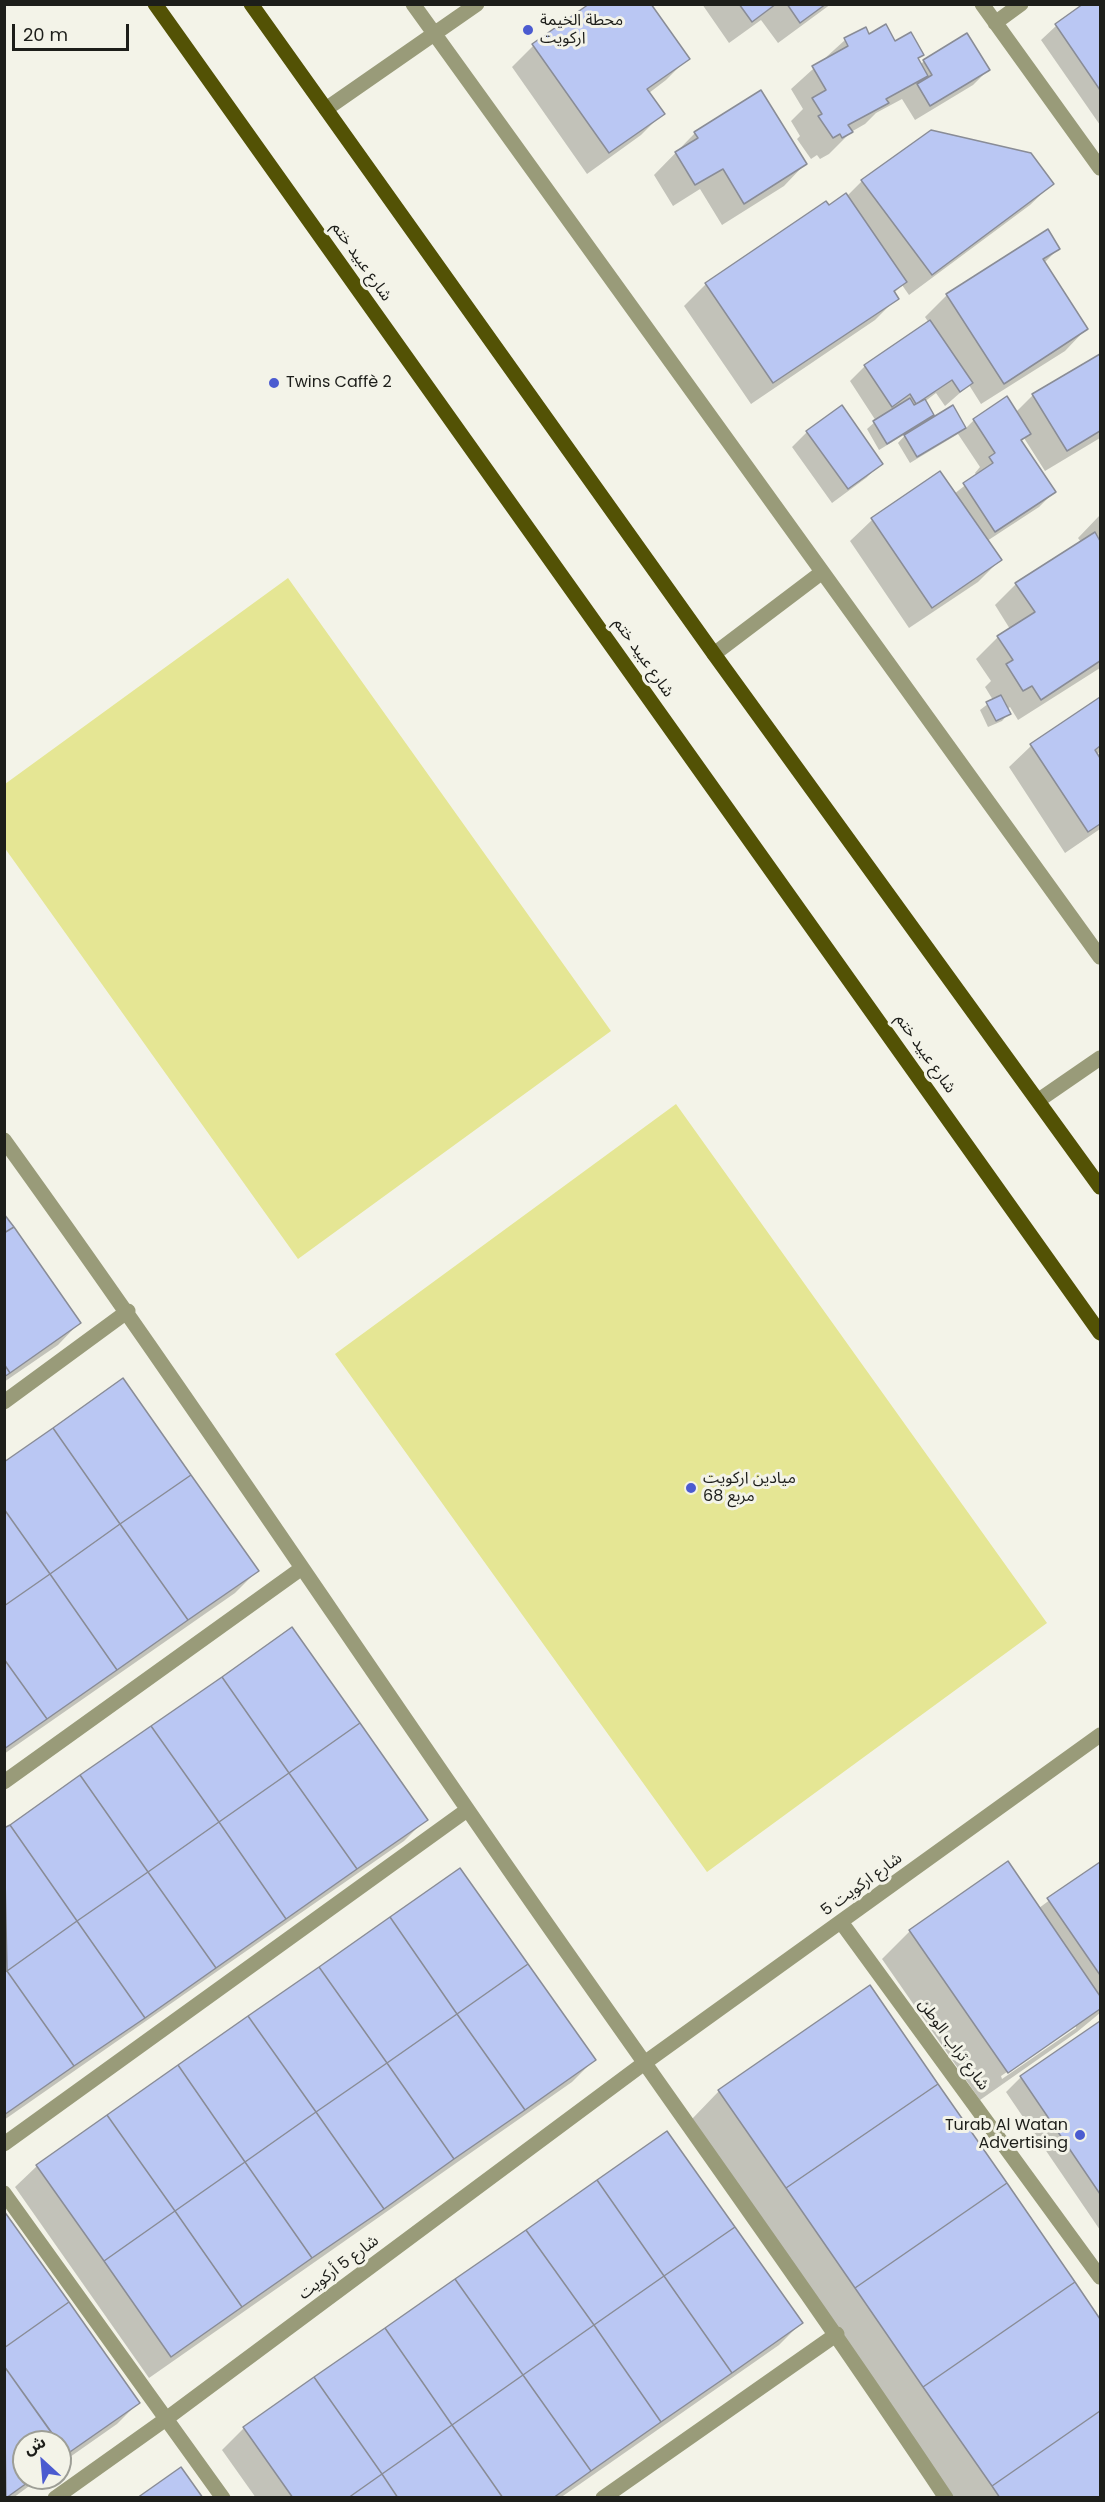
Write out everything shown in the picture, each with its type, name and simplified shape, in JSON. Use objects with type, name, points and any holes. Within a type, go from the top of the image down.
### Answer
[{"type":"main road","name":"شارع عبيد ختم","points":[[155,4],[1101,1334]]},
{"type":"main road","points":[[251,4],[714,654],[1101,1187]]},
{"type":"street","points":[[413,4],[821,573],[1101,957]]},
{"type":"street","points":[[326,109],[477,4]]},
{"type":"street","points":[[982,4],[1101,168]]},
{"type":"street","points":[[995,23],[1021,4]]},
{"type":"street","points":[[714,654],[821,573]]},
{"type":"street","points":[[1039,1100],[1101,1058]]},
{"type":"street","points":[[4,1140],[128,1311],[467,1810],[643,2064],[837,2334],[946,2498]]},
{"type":"street","points":[[4,1402],[128,1311]]},
{"type":"street","points":[[4,1782],[302,1568]]},
{"type":"street","name":"شارع اركويت 5","points":[[643,2064],[1101,1735]]},
{"type":"street","points":[[4,2144],[467,1810]]},
{"type":"street","name":"شارع تراب الوطن","points":[[841,1922],[1097,2266]]},
{"type":"street","name":"شارع 5 أركويت","points":[[55,2498],[166,2419],[643,2064]]},
{"type":"street","points":[[4,2193],[223,2498]]},
{"type":"street","points":[[603,2498],[837,2334]]},
{"type":"green space","points":[[288,578],[611,1031],[298,1259],[4,847],[5,784]]},
{"type":"green space","name":"ميادين اركويت مربع 68","points":[[676,1104],[1047,1623],[707,1872],[335,1354]]},
{"type":"building","points":[[589,4],[651,4],[690,59],[647,89],[665,114],[609,153],[532,44]]},
{"type":"building","points":[[739,4],[776,4],[752,22]]},
{"type":"building","points":[[787,4],[826,4],[800,23]]},
{"type":"building","points":[[1083,4],[1100,4],[1100,90],[1055,24]]},
{"type":"building","points":[[886,24],[895,41],[911,32],[924,55],[918,58],[928,76],[886,99],[889,103],[848,125],[853,132],[842,138],[840,134],[833,138],[818,116],[822,114],[812,98],[826,90],[812,66],[848,46],[844,38],[866,27],[869,34]]},
{"type":"building","points":[[967,33],[990,70],[930,106],[917,84],[932,75],[923,60]]},
{"type":"building","points":[[761,90],[807,164],[744,204],[723,169],[695,185],[675,152],[698,138],[694,132]]},
{"type":"building","points":[[931,130],[1031,153],[1054,184],[932,275],[861,180]]},
{"type":"building","points":[[846,193],[907,282],[894,291],[899,299],[773,383],[705,283],[826,201],[829,205]]},
{"type":"building","points":[[1048,229],[1060,249],[1043,259],[1088,329],[1004,384],[946,294]]},
{"type":"building","points":[[930,320],[973,383],[960,392],[952,380],[916,404],[910,394],[892,407],[864,365]]},
{"type":"building","points":[[1100,354],[1100,431],[1067,451],[1032,394]]},
{"type":"building","points":[[1007,396],[1031,434],[1021,440],[1056,492],[995,532],[963,483],[993,463],[989,457],[995,453],[973,419]]},
{"type":"building","points":[[910,398],[914,405],[925,399],[934,415],[887,444],[873,421]]},
{"type":"building","points":[[842,405],[883,464],[848,489],[806,431]]},
{"type":"building","points":[[953,405],[966,428],[917,457],[904,435]]},
{"type":"building","points":[[940,471],[1002,560],[932,608],[871,518]]},
{"type":"building","points":[[1095,532],[1100,541],[1100,661],[1041,700],[1032,686],[1023,691],[1006,664],[1013,660],[997,636],[1035,612],[1015,583]]},
{"type":"building","points":[[1001,695],[1011,714],[996,721],[986,702]]},
{"type":"building","points":[[1100,697],[1100,746],[1095,750],[1100,758],[1100,824],[1088,832],[1030,744]]},
{"type":"building","points":[[4,1214],[14,1227],[4,1233]]},
{"type":"building","points":[[14,1227],[81,1323],[10,1373],[4,1364],[4,1233]]},
{"type":"building","points":[[4,1364],[10,1373],[4,1377]]},
{"type":"building","points":[[123,1378],[191,1475],[120,1524],[53,1428]]},
{"type":"building","points":[[53,1428],[120,1524],[50,1574],[4,1509],[4,1462]]},
{"type":"building","points":[[191,1475],[259,1571],[188,1620],[120,1524]]},
{"type":"building","points":[[4,1509],[50,1574],[4,1606]]},
{"type":"building","points":[[120,1524],[188,1620],[117,1670],[50,1574]]},
{"type":"building","points":[[50,1574],[117,1670],[47,1719],[4,1659],[4,1606]]},
{"type":"building","points":[[292,1627],[360,1723],[289,1773],[222,1677]]},
{"type":"building","points":[[4,1659],[47,1719],[4,1749]]},
{"type":"building","points":[[222,1677],[289,1773],[219,1822],[151,1726]]},
{"type":"building","points":[[360,1723],[428,1820],[357,1869],[289,1773]]},
{"type":"building","points":[[151,1726],[219,1822],[148,1872],[80,1775]]},
{"type":"building","points":[[289,1773],[357,1869],[286,1919],[219,1822]]},
{"type":"building","points":[[80,1775],[148,1872],[77,1921],[10,1825]]},
{"type":"building","points":[[219,1822],[286,1919],[216,1968],[148,1872]]},
{"type":"building","points":[[10,1825],[77,1921],[7,1971],[4,1828]]},
{"type":"building","points":[[1008,1861],[1100,1996],[1100,2009],[1008,2073],[909,1930]]},
{"type":"building","points":[[1100,1862],[1100,1975],[1047,1898]]},
{"type":"building","points":[[460,1868],[528,1964],[457,2014],[390,1917]]},
{"type":"building","points":[[148,1872],[216,1968],[145,2018],[77,1921]]},
{"type":"building","points":[[390,1917],[457,2014],[387,2063],[319,1967]]},
{"type":"building","points":[[77,1921],[145,2018],[74,2066],[7,1971]]},
{"type":"building","points":[[528,1964],[596,2060],[525,2110],[457,2014]]},
{"type":"building","points":[[319,1967],[387,2063],[316,2112],[248,2016]]},
{"type":"building","points":[[7,1971],[74,2066],[4,2115],[4,1972]]},
{"type":"building","points":[[870,1985],[938,2084],[786,2188],[718,2090]]},
{"type":"building","points":[[457,2014],[525,2110],[454,2159],[387,2063]]},
{"type":"building","points":[[248,2016],[316,2112],[245,2162],[178,2065]]},
{"type":"building","name":"Turab Al Watan Advertising","points":[[1100,2021],[1100,2194],[1020,2076]]},
{"type":"building","points":[[387,2063],[454,2159],[384,2209],[316,2112]]},
{"type":"building","points":[[178,2065],[245,2162],[175,2211],[107,2115]]},
{"type":"building","points":[[938,2084],[1007,2183],[855,2288],[786,2188]]},
{"type":"building","points":[[316,2112],[384,2209],[312,2258],[245,2162]]},
{"type":"building","points":[[107,2115],[175,2211],[104,2261],[36,2165]]},
{"type":"building","points":[[667,2131],[735,2227],[664,2276],[597,2180]]},
{"type":"building","points":[[245,2162],[312,2258],[242,2307],[175,2211]]},
{"type":"building","points":[[597,2180],[664,2276],[594,2325],[526,2230]]},
{"type":"building","points":[[1007,2183],[1075,2282],[923,2387],[855,2288]]},
{"type":"building","points":[[4,2211],[69,2302],[4,2348]]},
{"type":"building","points":[[175,2211],[242,2307],[171,2357],[104,2261]]},
{"type":"building","points":[[735,2227],[803,2323],[732,2373],[664,2276]]},
{"type":"building","points":[[526,2230],[594,2325],[523,2375],[455,2279]]},
{"type":"building","points":[[664,2276],[732,2373],[661,2422],[594,2325]]},
{"type":"building","points":[[455,2279],[523,2375],[452,2425],[385,2328]]},
{"type":"building","points":[[1075,2282],[1100,2319],[1100,2411],[992,2486],[923,2387]]},
{"type":"building","points":[[69,2302],[140,2403],[72,2451],[72,2430],[50,2430],[4,2366],[4,2348]]},
{"type":"building","points":[[594,2325],[661,2422],[591,2471],[523,2375]]},
{"type":"building","points":[[385,2328],[452,2425],[382,2474],[314,2377]]},
{"type":"building","points":[[4,2366],[49,2430],[12,2430],[12,2490],[17,2490],[6,2498]]},
{"type":"building","points":[[523,2375],[591,2471],[553,2498],[503,2498],[452,2425]]},
{"type":"building","points":[[314,2377],[382,2474],[348,2498],[293,2498],[243,2427]]},
{"type":"building","points":[[1100,2411],[1100,2498],[1000,2498],[992,2486]]},
{"type":"building","points":[[452,2425],[503,2498],[398,2498],[382,2474]]},
{"type":"building","points":[[181,2467],[203,2498],[137,2498]]},
{"type":"building","points":[[382,2474],[398,2498],[348,2498]]},
{"type":"place","name":"محطة الخيمة اركويت","points":[[528,30]]},
{"type":"place","name":"Twins Caffè 2","points":[[274,383]]},
{"type":"place","name":"ميادين اركويت مربع 68","points":[[691,1488]]},
{"type":"place","name":"Turab Al Watan Advertising","points":[[1080,2135]]}]
